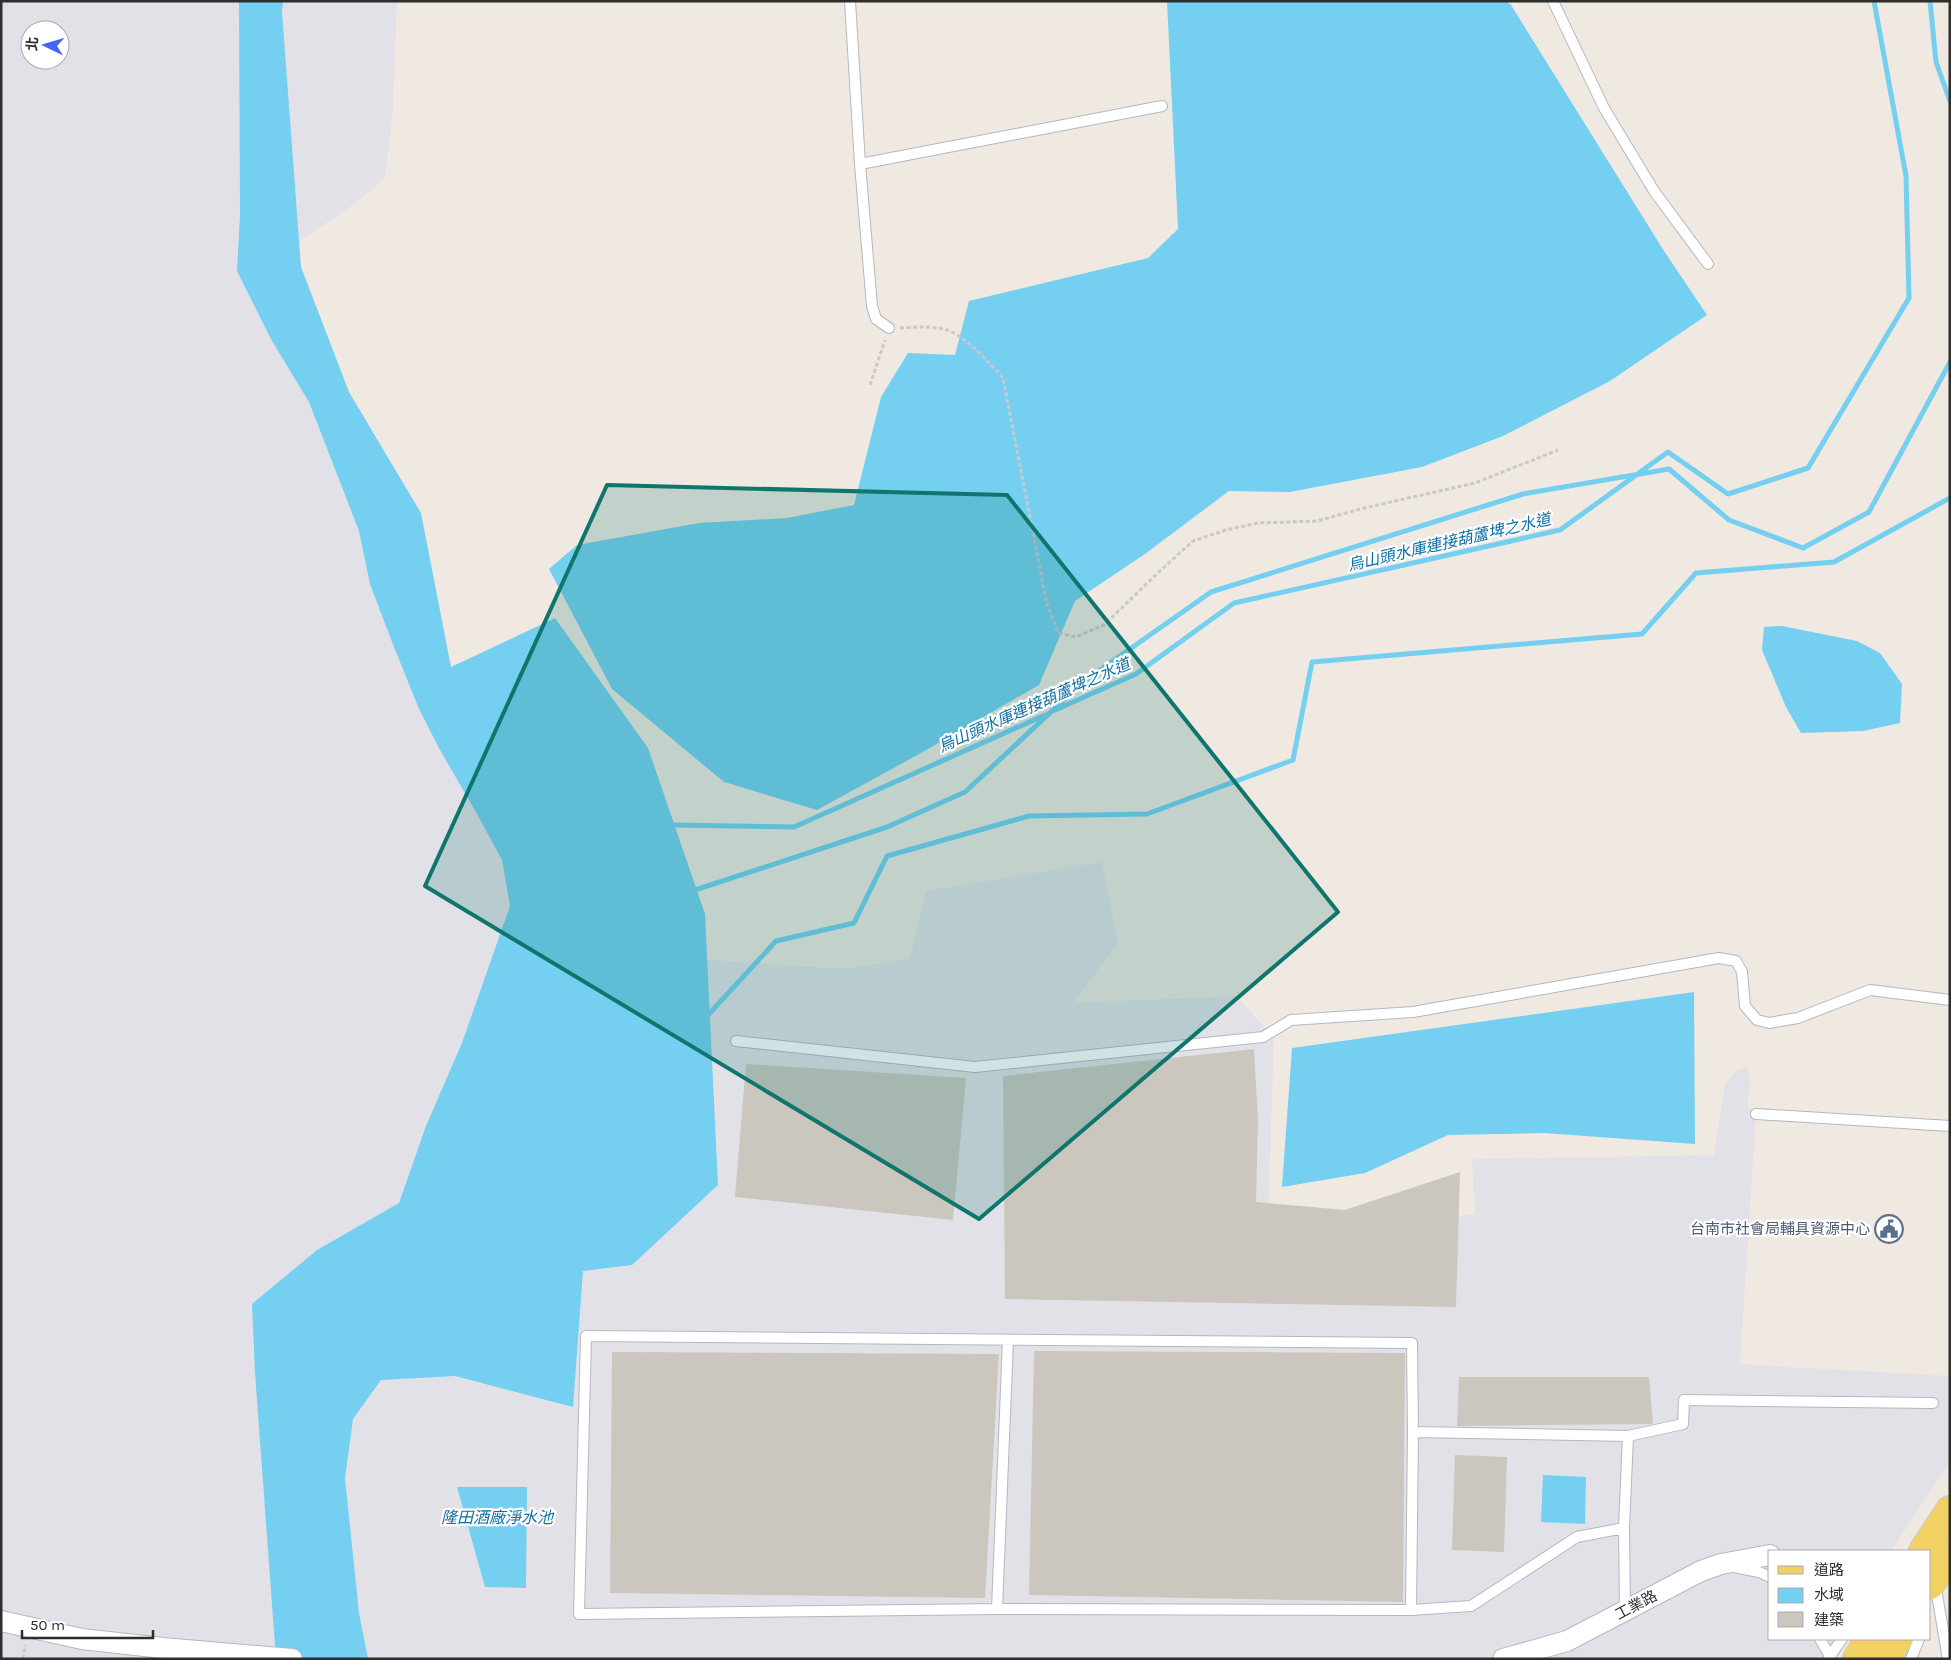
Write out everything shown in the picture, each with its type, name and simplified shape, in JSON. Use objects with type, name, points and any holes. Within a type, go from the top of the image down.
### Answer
[{"type":"main road","points":[[1925,1550],[1950,1510]]},
{"type":"main road","points":[[1857,1659],[1868,1640]]},
{"type":"main road","points":[[1886,1659],[1897,1640]]},
{"type":"street","name":"工業路","points":[[1503,1659],[1566,1641],[1701,1571],[1721,1564],[1768,1554]]},
{"type":"street","points":[[1,1621],[82,1639],[292,1659]]},
{"type":"lane","points":[[850,1],[860,164],[872,306],[876,319],[889,328]]},
{"type":"lane","points":[[1553,1],[1604,108],[1654,191],[1708,264]]},
{"type":"lane","points":[[860,164],[1162,106]]},
{"type":"lane","points":[[736,1041],[976,1067],[1263,1037],[1291,1020],[1413,1012],[1719,958],[1736,961],[1742,972],[1745,1006],[1756,1020],[1769,1023],[1798,1018],[1870,990],[1950,1000]]},
{"type":"lane","points":[[1756,1114],[1950,1126]]},
{"type":"lane","points":[[1411,1610],[1412,1343],[586,1336],[578,1614],[998,1609],[1411,1610],[1471,1606],[1577,1537],[1624,1528]]},
{"type":"lane","points":[[998,1609],[1008,1340]]},
{"type":"lane","points":[[1413,1432],[1628,1436],[1683,1424],[1684,1400],[1934,1403]]},
{"type":"lane","points":[[1625,1611],[1624,1528],[1628,1436]]},
{"type":"lane","points":[[1721,1564],[1759,1572],[1768,1577]]},
{"type":"lane","points":[[1935,1578],[1948,1659]]},
{"type":"lane","points":[[1820,1640],[1829,1658]]},
{"type":"lane","points":[[1829,1658],[1841,1640]]},
{"type":"lane","points":[[1911,1659],[1919,1640]]},
{"type":"path","points":[[870,384],[889,328],[920,327],[948,331],[978,350],[1004,378],[1046,600],[1058,633],[1076,636],[1104,625],[1193,541],[1226,530],[1258,523],[1317,521],[1475,482],[1558,450]]},
{"type":"highlighted area","points":[[607,485],[1007,495],[1338,912],[979,1219],[425,886]]},
{"type":"shaded area","points":[[1,1],[397,1],[393,109],[385,178],[353,205],[271,260],[554,949],[842,969],[910,959],[926,891],[1102,862],[1118,943],[1073,1003],[1236,996],[1274,1037],[1268,1221],[1377,1229],[1475,1214],[1472,1159],[1714,1155],[1725,1084],[1737,1070],[1748,1066],[1750,1086],[1747,1105],[1756,1114],[1740,1364],[1950,1376],[1950,1462],[1892,1550],[1768,1550],[1768,1640],[1833,1640],[1821,1659],[1,1659]]},
{"type":"water","points":[[239,1],[283,1],[282,12],[301,267],[349,392],[421,513],[451,667],[555,618],[648,748],[705,914],[718,1185],[632,1265],[583,1271],[573,1407],[455,1376],[381,1380],[353,1419],[345,1478],[359,1613],[368,1659],[276,1659],[255,1373],[252,1304],[317,1250],[399,1203],[426,1126],[462,1043],[510,906],[502,860],[419,709],[392,642],[370,584],[359,531],[309,402],[272,341],[237,271],[240,215]]},
{"type":"water","points":[[1167,1],[1506,1],[1511,5],[1664,251],[1707,315],[1610,381],[1503,436],[1422,467],[1290,492],[1229,491],[1145,554],[1075,601],[1039,685],[817,810],[724,782],[612,689],[549,569],[577,545],[699,523],[787,518],[854,505],[881,397],[908,353],[955,355],[969,301],[1148,258],[1178,229]]},
{"type":"water","points":[[1782,626],[1857,641],[1880,653],[1902,684],[1900,723],[1863,731],[1801,733],[1786,707],[1762,650],[1764,627]]},
{"type":"water","points":[[1694,992],[1695,1144],[1544,1133],[1448,1135],[1365,1173],[1282,1187],[1292,1048]]},
{"type":"water","points":[[1543,1475],[1586,1477],[1585,1524],[1541,1522]]},
{"type":"water","name":"隆田酒廠淨水池","points":[[457,1487],[527,1487],[526,1588],[485,1587]]},
{"type":"building","points":[[1254,1049],[1258,1121],[1256,1202],[1345,1210],[1460,1172],[1456,1307],[1005,1299],[1003,1076]]},
{"type":"building","points":[[746,1064],[966,1078],[953,1220],[735,1197]]},
{"type":"building","points":[[1034,1351],[1405,1353],[1403,1602],[1029,1595]]},
{"type":"building","points":[[612,1352],[999,1354],[985,1598],[610,1593]]},
{"type":"building","points":[[1459,1377],[1649,1377],[1653,1424],[1457,1426]]},
{"type":"building","points":[[1455,1455],[1507,1457],[1504,1552],[1452,1550]]},
{"type":"waterway","name":"烏山頭水庫連接葫蘆埤之水道","points":[[1055,710],[1136,674],[1234,603],[1560,530],[1668,452],[1728,494],[1808,468],[1909,298],[1906,176],[1874,1]]},
{"type":"waterway","points":[[1930,1],[1936,62],[1950,101]]},
{"type":"waterway","points":[[692,891],[887,827],[965,792],[1083,682],[1211,592],[1523,494],[1669,469],[1729,520],[1803,548],[1869,512],[1950,362]]},
{"type":"waterway","name":"烏山頭水庫連接葫蘆埤之水道","points":[[709,1014],[776,941],[854,923],[887,856],[1029,816],[1147,814],[1293,760],[1312,662],[1642,634],[1696,573],[1834,562],[1950,498]]},
{"type":"waterway","name":"烏山頭水庫連接葫蘆埤之水道","points":[[674,825],[794,827],[1045,715]]},
{"type":"place","name":"台南市社會局輔具資源中心","points":[[1889,1229]]}]
